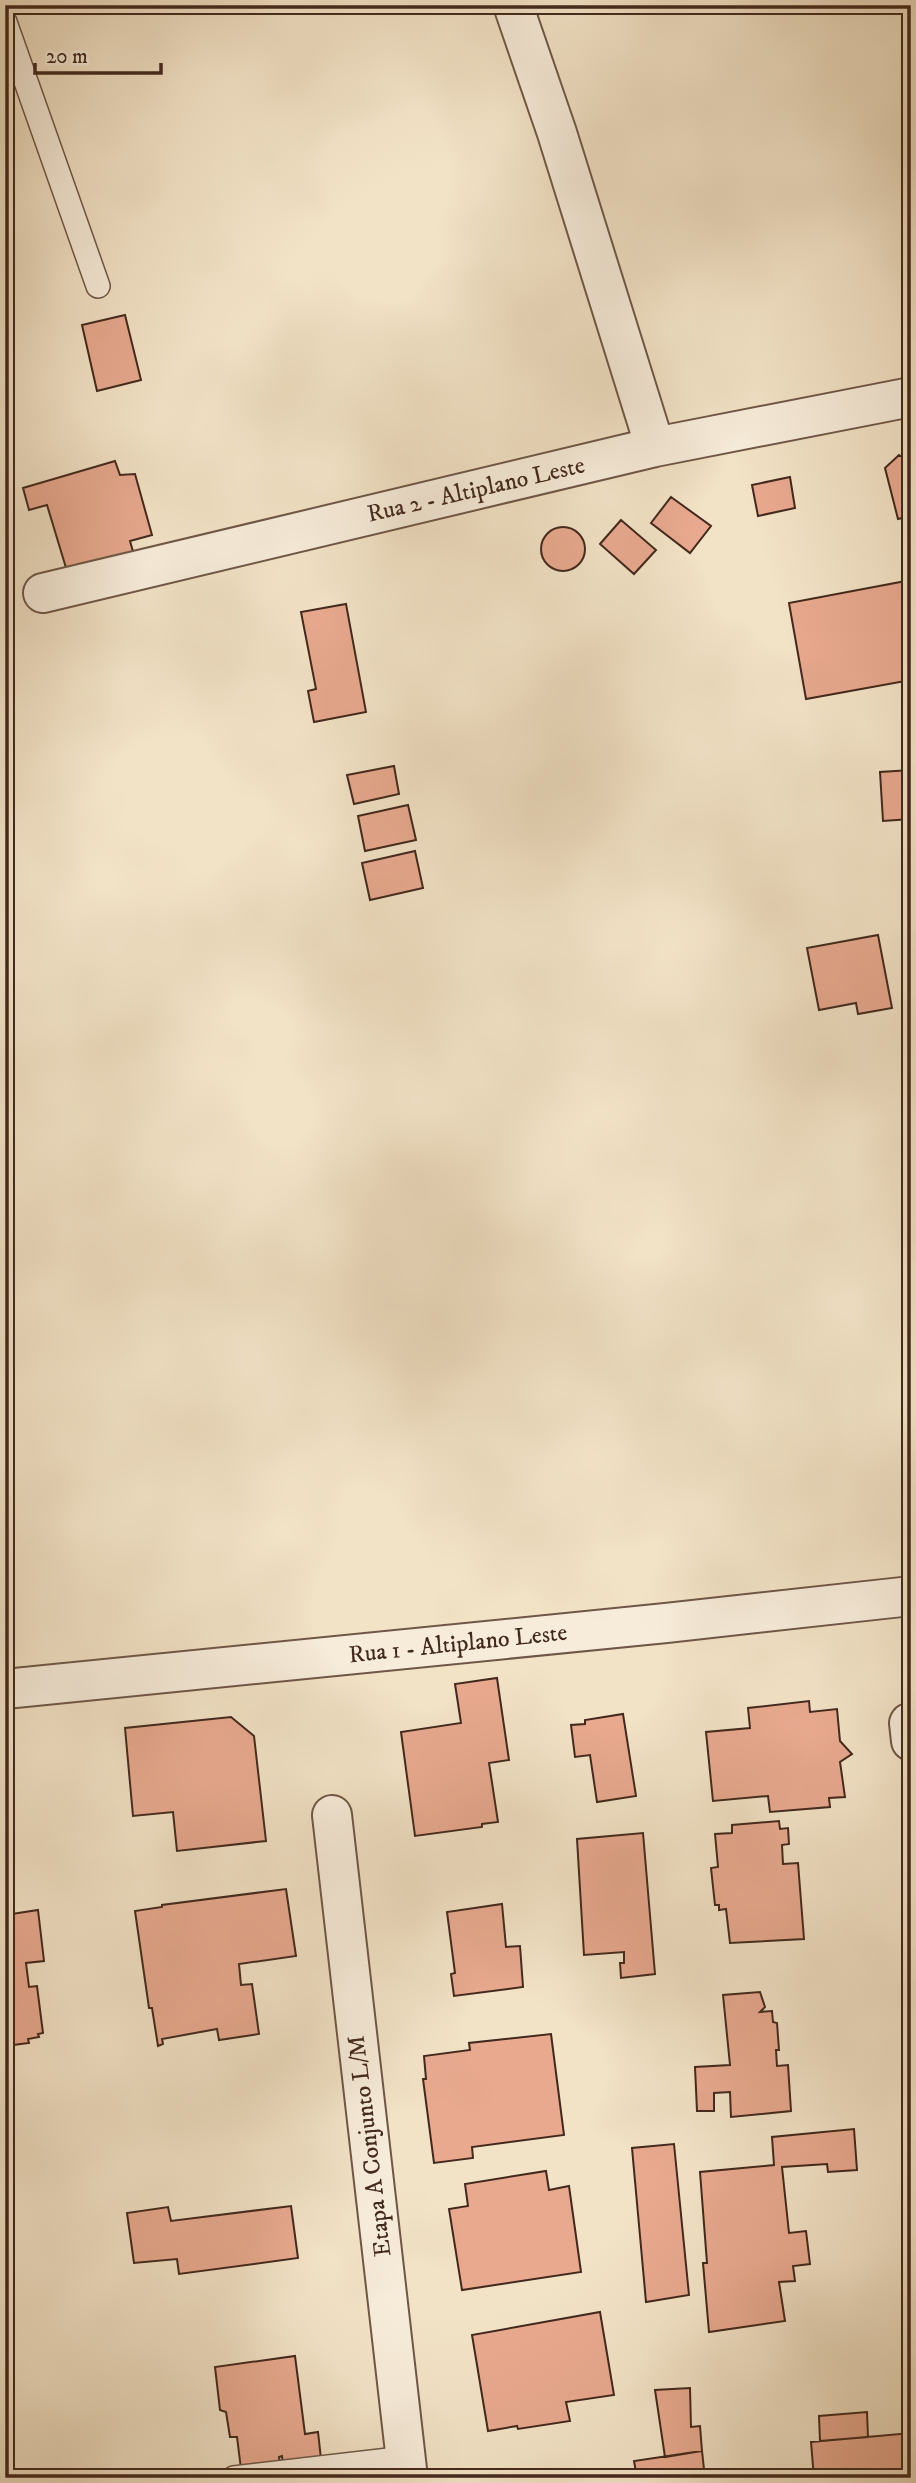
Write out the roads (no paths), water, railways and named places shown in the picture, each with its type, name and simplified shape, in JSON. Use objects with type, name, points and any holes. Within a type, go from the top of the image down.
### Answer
[{"type":"street","points":[[513,5],[557,133],[655,447]]},
{"type":"street","name":"Rua 2 - Altiplano Leste","points":[[43,593],[655,447],[911,397]]},
{"type":"street","name":"Rua 1 - Altiplano Leste","points":[[5,1689],[680,1622],[911,1596]]},
{"type":"street","name":"Etapa A Conjunto L/M","points":[[332,1815],[407,2468]]},
{"type":"lane","points":[[5,22],[98,286]]},
{"type":"lane","points":[[234,2478],[407,2468]]}]
